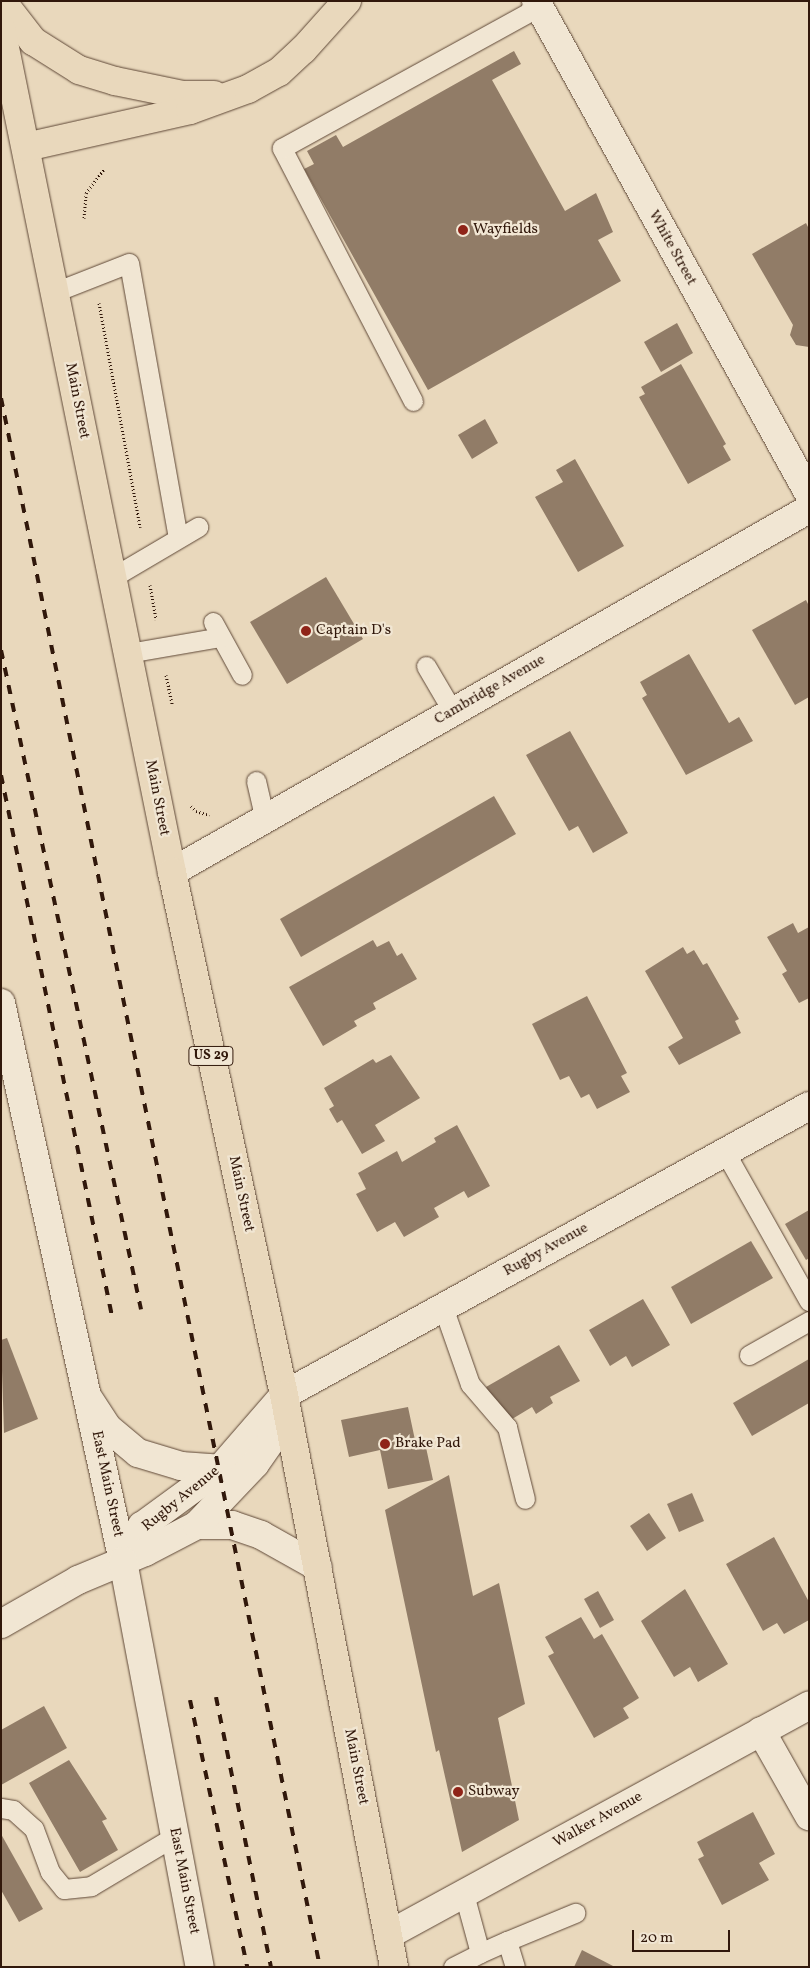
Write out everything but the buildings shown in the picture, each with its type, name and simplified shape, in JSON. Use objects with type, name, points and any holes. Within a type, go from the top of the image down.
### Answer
[{"type":"main road","points":[[2,1],[33,41],[79,70],[115,82],[183,95],[230,96]]},
{"type":"main road","points":[[26,147],[190,110],[230,96],[279,72],[303,50],[346,1]]},
{"type":"main road","name":"Main Street","points":[[1,28],[172,872],[284,1395],[394,1967]]},
{"type":"street","name":"White Street","points":[[537,4],[809,494]]},
{"type":"street","name":"Cambridge Avenue","points":[[172,872],[809,509]]},
{"type":"street","name":"East Main Street","points":[[1,1003],[123,1561],[200,1967]]},
{"type":"street","name":"Rugby Avenue","points":[[123,1561],[142,1526],[220,1469],[284,1395],[809,1106]]},
{"type":"street","name":"Rugby Avenue","points":[[1,1624],[78,1580],[123,1561],[197,1525],[255,1464],[270,1441],[284,1395]]},
{"type":"street","points":[[89,1399],[108,1428],[138,1454],[180,1466],[220,1469]]},
{"type":"street","points":[[197,1525],[232,1525],[261,1535],[318,1567]]},
{"type":"street","name":"Walker Avenue","points":[[388,1935],[809,1705]]},
{"type":"street","points":[[761,1731],[809,1816]]},
{"type":"lane","points":[[413,401],[282,148],[537,4]]},
{"type":"lane","points":[[56,292],[129,263],[178,538]]},
{"type":"lane","points":[[113,577],[198,526]]},
{"type":"lane","points":[[128,653],[217,630],[242,676]]},
{"type":"lane","points":[[426,666],[453,712]]},
{"type":"lane","points":[[256,781],[264,819]]},
{"type":"lane","points":[[725,1152],[809,1301]]},
{"type":"lane","points":[[442,1307],[470,1384],[507,1427],[525,1499]]},
{"type":"lane","points":[[750,1355],[809,1321]]},
{"type":"lane","points":[[1,1808],[13,1810],[34,1829],[50,1872],[64,1889],[91,1886],[175,1836]]},
{"type":"lane","points":[[464,1894],[480,1952]]},
{"type":"lane","points":[[453,1967],[480,1952],[575,1913]]},
{"type":"lane","points":[[507,1941],[515,1967]]},
{"type":"path","points":[[84,218],[86,193],[104,169]]},
{"type":"path","points":[[98,300],[140,526]]},
{"type":"path","points":[[148,576],[156,619]]},
{"type":"path","points":[[166,675],[173,713]]},
{"type":"path","points":[[189,798],[196,811],[210,815]]},
{"type":"railway","points":[[1,398],[320,1967]]},
{"type":"railway","points":[[1,650],[141,1309]]},
{"type":"railway","points":[[1,775],[112,1316]]},
{"type":"railway","points":[[216,1697],[271,1967]]},
{"type":"railway","points":[[190,1700],[247,1967]]},
{"type":"place","name":"Wayfields","points":[[463,230]]},
{"type":"place","name":"Captain D's","points":[[306,631]]},
{"type":"place","name":"Brake Pad","points":[[385,1444]]},
{"type":"place","name":"Subway","points":[[458,1792]]}]
